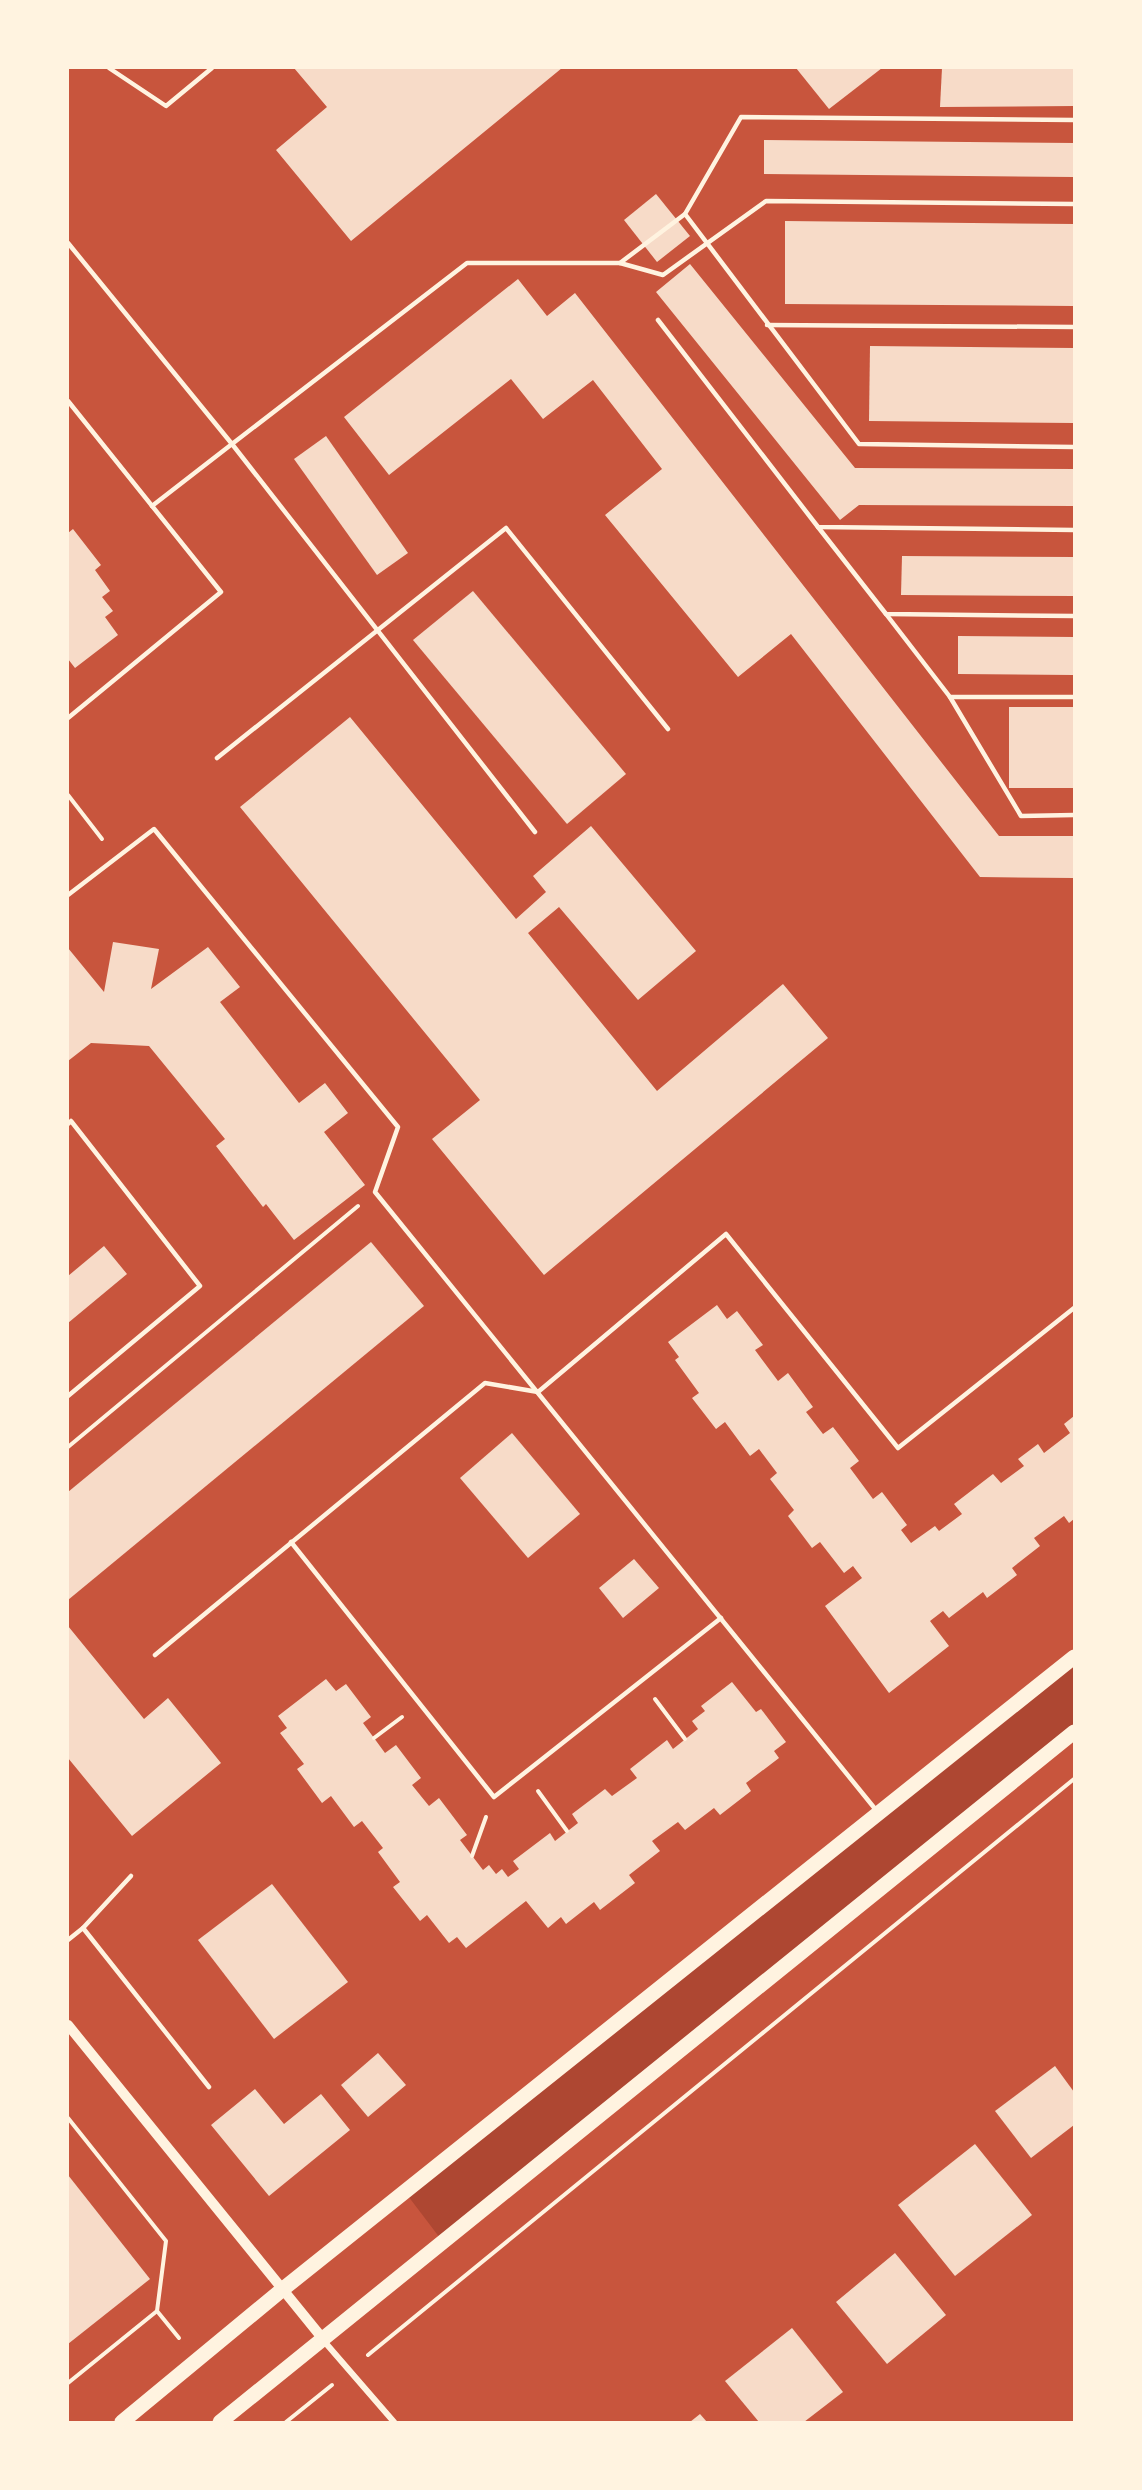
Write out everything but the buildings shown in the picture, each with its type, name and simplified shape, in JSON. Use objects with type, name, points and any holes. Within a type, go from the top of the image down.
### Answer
[{"type":"main road","points":[[122,2422],[283,2289],[1074,1657]]},
{"type":"main road","points":[[220,2422],[1074,1732]]},
{"type":"street","points":[[68,2025],[323,2339],[394,2422]]},
{"type":"lane","points":[[110,68],[166,106],[212,68]]},
{"type":"lane","points":[[620,263],[685,214],[741,117],[1074,120]]},
{"type":"lane","points":[[152,506],[467,263],[620,263],[663,275],[766,201],[1074,204]]},
{"type":"lane","points":[[685,214],[858,444],[1074,447]]},
{"type":"lane","points":[[68,243],[232,444],[535,832]]},
{"type":"lane","points":[[658,320],[950,697],[1021,816],[1074,815]]},
{"type":"lane","points":[[767,325],[1074,327]]},
{"type":"lane","points":[[68,400],[221,592],[68,718]]},
{"type":"lane","points":[[818,526],[1074,530]]},
{"type":"lane","points":[[217,758],[506,528],[668,729]]},
{"type":"lane","points":[[886,614],[1074,616]]},
{"type":"lane","points":[[950,697],[1074,697]]},
{"type":"lane","points":[[68,895],[154,829],[398,1127],[375,1192],[879,1813]]},
{"type":"lane","points":[[68,1125],[71,1122],[200,1286],[68,1396]]},
{"type":"lane","points":[[154,1655],[485,1383],[538,1392],[726,1234],[898,1448],[1074,1308]]},
{"type":"lane","points":[[291,1542],[494,1797],[721,1618]]},
{"type":"lane","points":[[68,1940],[83,1928],[131,1876]]},
{"type":"lane","points":[[83,1928],[209,2087]]},
{"type":"path","points":[[68,795],[117,858]]},
{"type":"path","points":[[68,1447],[375,1192]]},
{"type":"path","points":[[642,1681],[686,1739]]},
{"type":"path","points":[[374,1738],[420,1704]]},
{"type":"path","points":[[525,1772],[567,1832]]},
{"type":"path","points":[[286,2422],[1074,1779]]},
{"type":"path","points":[[472,1856],[494,1797]]},
{"type":"path","points":[[68,2118],[166,2241],[157,2311],[68,2382]]},
{"type":"shaded area","points":[[1074,1657],[1074,1732],[443,2242],[405,2192]]}]
